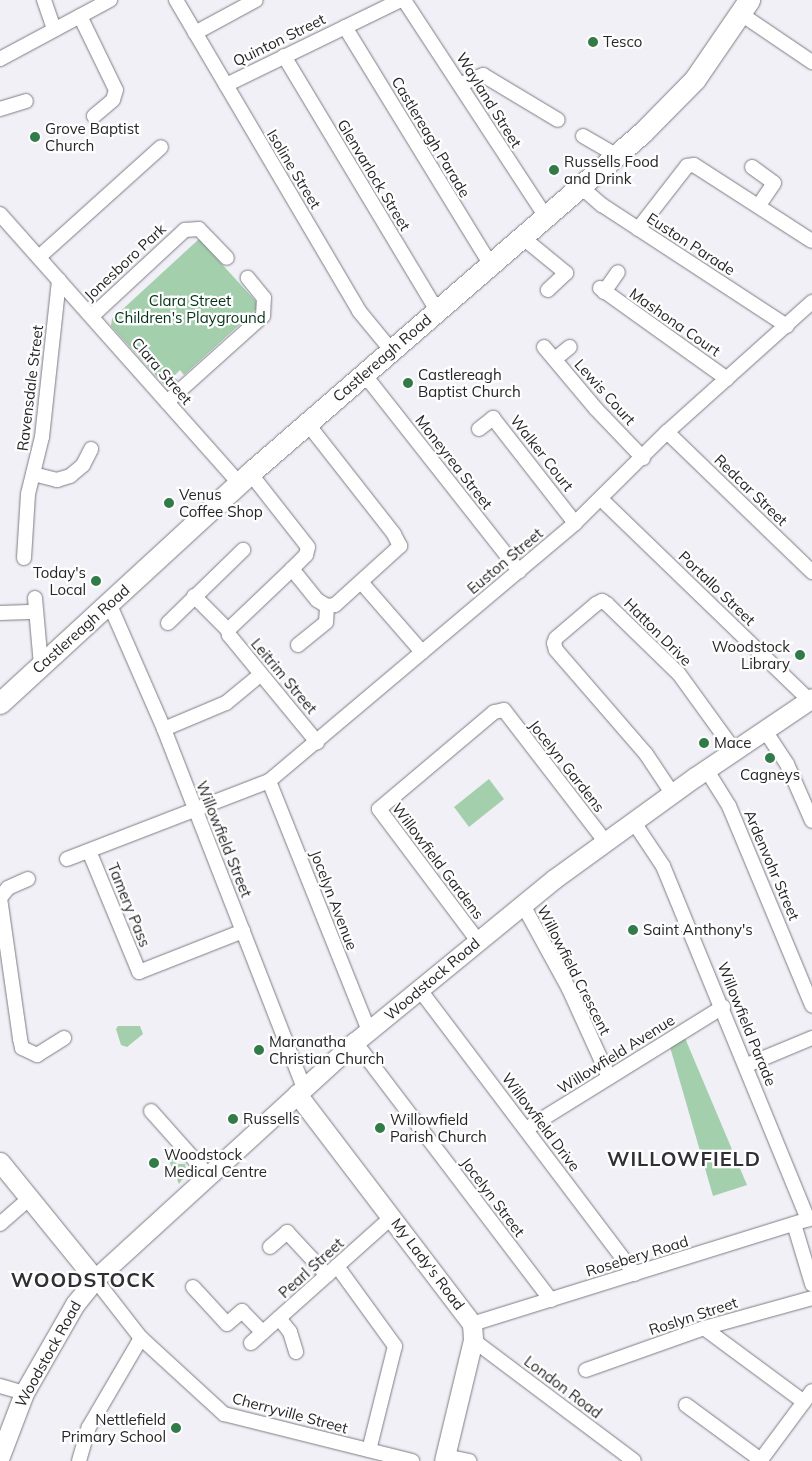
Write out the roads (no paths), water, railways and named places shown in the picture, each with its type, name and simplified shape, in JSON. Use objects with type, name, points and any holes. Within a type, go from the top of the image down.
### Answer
[{"type":"main road","name":"Castlereagh Road","points":[[0,703],[244,478],[617,156],[694,79],[745,7]]},
{"type":"street","points":[[44,0],[54,29]]},
{"type":"street","points":[[0,59],[110,0]]},
{"type":"street","name":"Isoline Street","points":[[176,0],[359,311],[391,350]]},
{"type":"street","points":[[196,33],[256,0]]},
{"type":"street","name":"Quinton Street","points":[[226,85],[403,0]]},
{"type":"street","name":"Wayland Street","points":[[403,0],[461,84],[546,217]]},
{"type":"street","points":[[745,7],[812,62]]},
{"type":"street","points":[[80,16],[116,90],[113,100],[94,116]]},
{"type":"street","name":"Castlereagh Parade","points":[[345,27],[490,264]]},
{"type":"street","name":"Glenvarlock Street","points":[[284,56],[437,311]]},
{"type":"street","points":[[461,84],[483,75],[558,120]]},
{"type":"street","points":[[0,110],[26,101]]},
{"type":"street","points":[[583,136],[617,156]]},
{"type":"street","points":[[39,257],[162,147]]},
{"type":"street","points":[[638,229],[686,166],[694,165],[759,205],[812,241]]},
{"type":"street","points":[[752,167],[774,183],[759,205]]},
{"type":"street","name":"Euston Parade","points":[[581,187],[638,229],[786,326]]},
{"type":"street","name":"Clara Street","points":[[0,214],[167,402],[244,478]]},
{"type":"street","name":"Jonesboro Park","points":[[92,316],[185,230],[199,229],[227,258]]},
{"type":"street","points":[[522,237],[566,273],[548,290]]},
{"type":"street","name":"Mashona Court","points":[[618,272],[602,290],[727,379]]},
{"type":"street","points":[[167,402],[263,316],[264,298],[248,278]]},
{"type":"street","name":"Ravensdale Street","points":[[24,558],[27,504],[42,437],[59,280]]},
{"type":"street","name":"Euston Street","points":[[67,859],[194,808],[269,781],[602,500],[667,432],[812,302]]},
{"type":"street","name":"Lewis Court","points":[[544,347],[643,458]]},
{"type":"street","points":[[555,360],[570,347]]},
{"type":"street","name":"Moneyrea Street","points":[[364,374],[519,571]]},
{"type":"street","name":"Walker Court","points":[[479,429],[493,418],[575,523]]},
{"type":"street","points":[[292,569],[317,600],[327,606],[335,605],[396,552],[399,542],[307,423]]},
{"type":"street","name":"Redcar Street","points":[[667,432],[812,572]]},
{"type":"street","points":[[33,474],[57,480],[70,476],[83,465],[91,449]]},
{"type":"street","points":[[228,630],[306,555],[306,541],[244,478]]},
{"type":"street","name":"Portallo Street","points":[[602,500],[811,699]]},
{"type":"street","points":[[168,623],[243,550]]},
{"type":"street","points":[[362,582],[422,652]]},
{"type":"street","name":"Leitrim Street","points":[[194,596],[228,630],[261,674],[317,742]]},
{"type":"street","name":"Hatton Drive","points":[[672,793],[646,754],[556,650],[554,643],[556,638],[596,604],[602,601],[607,604],[678,674],[734,750]]},
{"type":"street","name":"Willowfield Street","points":[[109,603],[164,729],[243,931],[300,1091]]},
{"type":"street","points":[[0,613],[36,605],[41,665]]},
{"type":"street","points":[[298,645],[326,622],[327,606]]},
{"type":"street","points":[[164,729],[226,703],[261,674]]},
{"type":"street","name":"Woodstock Road","points":[[0,1456],[24,1393],[75,1304],[95,1279],[362,1036],[415,995],[478,941],[605,841],[706,769],[811,699]]},
{"type":"street","name":"Jocelyn Gardens","points":[[504,710],[605,841]]},
{"type":"street","name":"Willowfield Gardens","points":[[478,941],[379,809],[494,712],[504,710]]},
{"type":"street","points":[[764,730],[787,764],[812,820]]},
{"type":"street","name":"Ardenvohr Street","points":[[706,769],[729,806],[812,1005]]},
{"type":"street","name":"Jocelyn Avenue","points":[[269,781],[362,1036]]},
{"type":"street","name":"Willowfield Parade","points":[[633,821],[658,853],[747,1065],[805,1220],[812,1284]]},
{"type":"street","name":"Tamery Pass","points":[[89,850],[139,972],[243,931]]},
{"type":"street","points":[[28,879],[8,888],[0,904],[22,1048],[37,1055],[64,1038]]},
{"type":"street","name":"Willowfield Crescent","points":[[523,905],[568,989],[609,1076]]},
{"type":"street","name":"Willowfield Drive","points":[[415,995],[526,1128],[635,1274]]},
{"type":"street","name":"Willowfield Avenue","points":[[526,1128],[723,1007]]},
{"type":"street","name":"Jocelyn Street","points":[[362,1036],[551,1300]]},
{"type":"street","points":[[747,1065],[812,1038]]},
{"type":"street","name":"My Lady's Road","points":[[300,1091],[473,1332]]},
{"type":"street","points":[[151,1111],[208,1175]]},
{"type":"street","points":[[0,1162],[95,1279]]},
{"type":"street","points":[[0,1224],[29,1199]]},
{"type":"street","name":"Pearl Street","points":[[251,1343],[392,1217]]},
{"type":"street","name":"Rosebery Road","points":[[473,1332],[551,1300],[805,1220]]},
{"type":"street","points":[[270,1248],[287,1232],[332,1270],[395,1346],[369,1450]]},
{"type":"street","name":"Cherryville Street","points":[[95,1279],[141,1338],[224,1414],[412,1461]]},
{"type":"street","points":[[194,1287],[227,1324],[242,1311],[263,1333]]},
{"type":"street","name":"Roslyn Street","points":[[586,1370],[704,1328],[812,1298]]},
{"type":"street","points":[[279,1318],[290,1332],[296,1352]]},
{"type":"street","points":[[686,1405],[760,1460],[808,1396],[704,1328]]},
{"type":"street","points":[[468,1461],[444,1458],[473,1332]]},
{"type":"street","name":"London Road","points":[[473,1332],[624,1458]]},
{"type":"street","points":[[79,1461],[89,1427],[141,1338]]},
{"type":"street","points":[[0,1386],[24,1393]]},
{"type":"place","name":"Tesco","points":[[593,42]]},
{"type":"place","name":"Grove Baptist Church","points":[[35,137]]},
{"type":"place","name":"Russells Food and Drink","points":[[554,170]]},
{"type":"place","name":"Castlereagh Baptist Church","points":[[408,383]]},
{"type":"place","name":"Venus Coffee Shop","points":[[169,503]]},
{"type":"place","name":"Today's Local","points":[[96,581]]},
{"type":"place","name":"Woodstock Library","points":[[800,655]]},
{"type":"place","name":"Mace","points":[[704,743]]},
{"type":"place","name":"Cagneys","points":[[770,758]]},
{"type":"place","name":"Saint Anthony's","points":[[633,930]]},
{"type":"place","name":"Maranatha Christian Church","points":[[259,1050]]},
{"type":"place","name":"Russells","points":[[233,1119]]},
{"type":"place","name":"Willowfield Parish Church","points":[[380,1128]]},
{"type":"place","name":"Woodstock Medical Centre","points":[[154,1163]]},
{"type":"place","name":"Nettlefield Primary School","points":[[176,1428]]},
{"type":"district","name":"WILLOWFIELD","points":[[684,1158]]},
{"type":"district","name":"WOODSTOCK","points":[[83,1279]]},
{"type":"park label","name":"Clara Street Children's Playground","points":[[190,308]]}]
